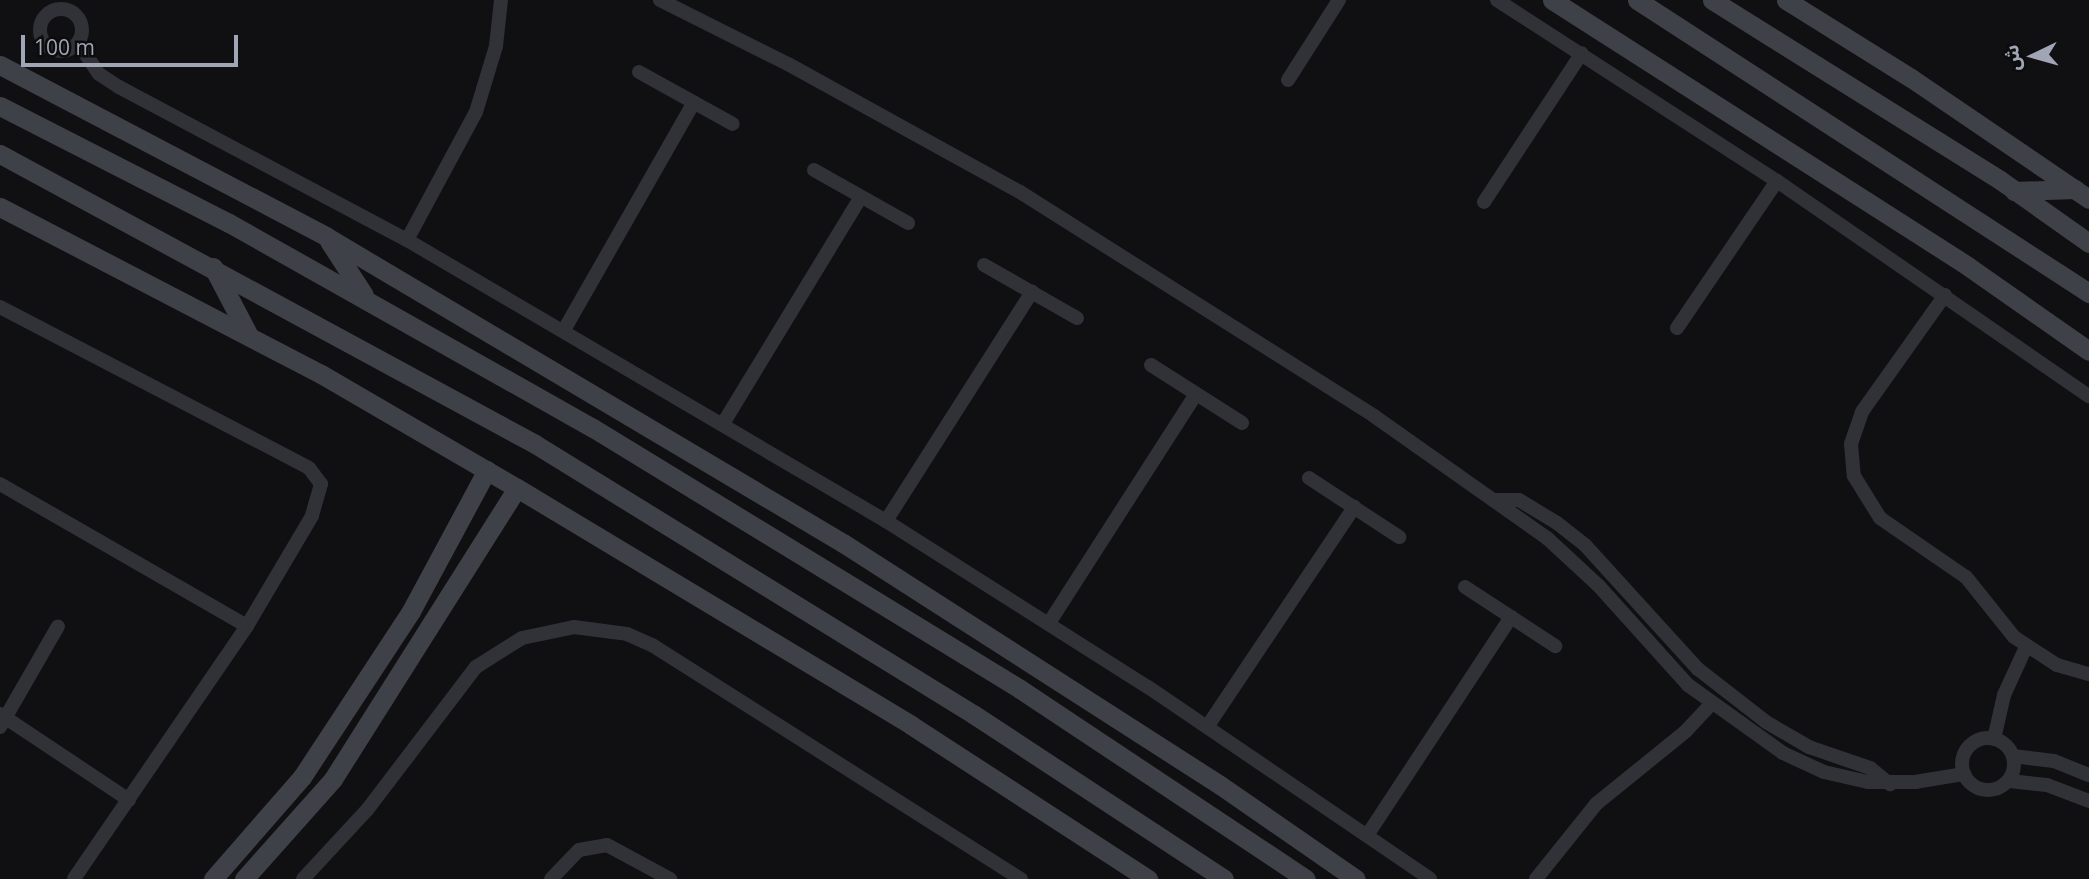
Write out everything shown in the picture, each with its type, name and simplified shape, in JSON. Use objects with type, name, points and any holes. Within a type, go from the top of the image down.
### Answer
[{"type":"street","points":[[407,240],[476,112],[496,46],[501,0]]},
{"type":"street","points":[[660,0],[827,85],[1068,220],[1269,346],[1493,499],[1572,559],[1710,705],[1800,762],[1846,778],[1890,784],[1964,774]]},
{"type":"street","points":[[1288,80],[1339,0]]},
{"type":"street","points":[[1497,0],[1777,181],[2089,396]]},
{"type":"street","points":[[1552,0],[1969,267],[2089,351]]},
{"type":"street","points":[[1637,0],[2089,293]]},
{"type":"street","points":[[1712,0],[1737,8],[2089,243]]},
{"type":"street","points":[[1786,0],[2082,194]]},
{"type":"street","points":[[52,6],[65,8],[78,15],[83,29],[78,43],[64,51],[48,47],[40,32],[52,6]]},
{"type":"street","points":[[78,43],[99,74],[119,87],[407,240],[724,422],[886,521],[1207,727],[1430,879]]},
{"type":"street","points":[[1484,202],[1582,53]]},
{"type":"street","points":[[0,65],[327,237],[844,544],[1220,785],[1356,879]]},
{"type":"street","points":[[639,72],[733,124]]},
{"type":"street","points":[[564,330],[694,103]]},
{"type":"street","points":[[0,106],[367,299],[810,557],[1145,769],[1306,879]]},
{"type":"street","points":[[0,154],[213,267],[535,444],[692,538],[1118,806],[1224,879]]},
{"type":"street","points":[[814,170],[908,223]]},
{"type":"street","points":[[1677,328],[1777,181]]},
{"type":"street","points":[[2014,191],[2082,194]]},
{"type":"street","points":[[724,422],[861,197]]},
{"type":"street","points":[[0,207],[249,335],[487,470],[911,725],[1148,879]]},
{"type":"street","points":[[327,237],[367,299]]},
{"type":"street","points":[[984,265],[1077,318]]},
{"type":"street","points":[[213,267],[249,335]]},
{"type":"street","points":[[886,521],[1032,292]]},
{"type":"street","points":[[1945,295],[1862,412],[1851,443],[1854,476],[1880,518],[1966,577],[2003,626],[2026,647],[2057,665],[2089,674]]},
{"type":"street","points":[[0,307],[316,475],[320,498],[247,626],[74,879]]},
{"type":"street","points":[[1151,365],[1241,423]]},
{"type":"street","points":[[1049,624],[1196,394]]},
{"type":"street","points":[[213,879],[302,777],[411,611],[487,470]]},
{"type":"street","points":[[1309,478],[1399,537]]},
{"type":"street","points":[[0,484],[247,626]]},
{"type":"street","points":[[244,879],[333,779],[517,488]]},
{"type":"street","points":[[1493,499],[1519,500],[1557,523],[1585,545],[1698,670],[1766,722],[1809,747],[1870,768],[1890,784]]},
{"type":"street","points":[[1207,727],[1354,507]]},
{"type":"street","points":[[1465,587],[1555,646]]},
{"type":"street","points":[[1624,613],[1636,603]]},
{"type":"street","points":[[1367,834],[1511,617]]},
{"type":"street","points":[[58,626],[2,719],[129,800]]},
{"type":"street","points":[[303,879],[367,810],[476,667],[522,638],[574,627],[627,634],[652,645],[1021,879]]},
{"type":"street","points":[[1994,739],[2004,695],[2026,647]]},
{"type":"street","points":[[1536,879],[1596,804],[1685,732],[1710,705]]},
{"type":"street","points":[[2089,775],[2054,761],[2013,756],[1994,739],[1979,740],[1967,750],[1964,774],[1974,786],[1988,790],[2009,780],[2047,785],[2089,801]]},
{"type":"street","points":[[2009,780],[2013,756]]},
{"type":"street","points":[[551,879],[579,850],[607,845],[670,879]]}]
